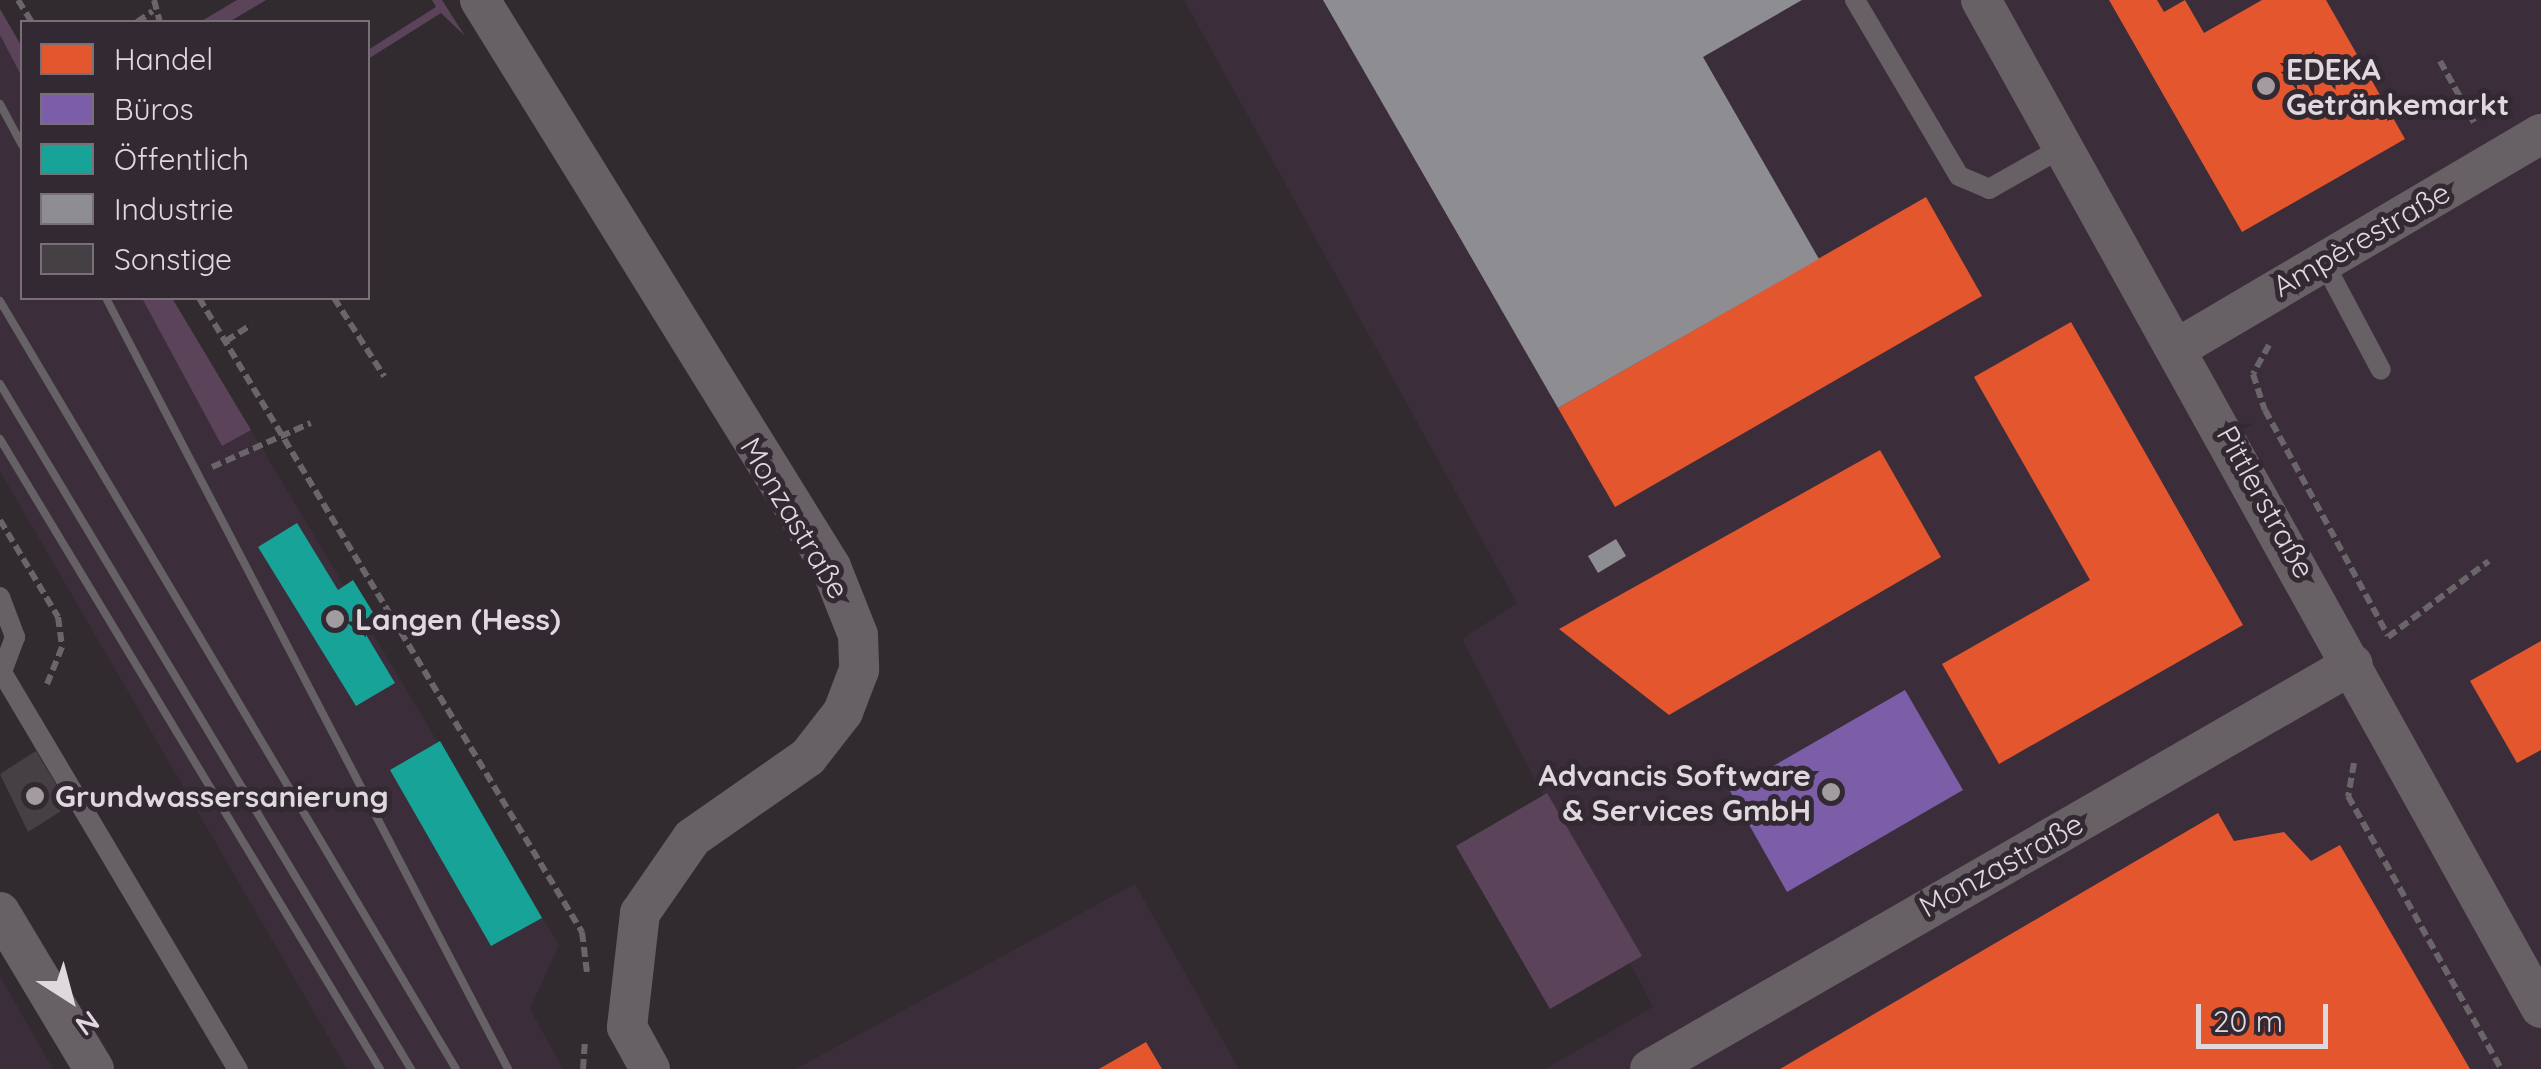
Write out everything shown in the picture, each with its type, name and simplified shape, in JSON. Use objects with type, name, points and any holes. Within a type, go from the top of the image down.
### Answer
[{"type":"street","name":"Monzastraße","points":[[480,0],[831,567],[858,635],[859,670],[844,712],[808,757],[692,838],[640,913],[627,1027],[650,1069]]},
{"type":"street","name":"Pittlerstraße","points":[[1981,0],[2181,346],[2541,1008]]},
{"type":"street","name":"Ampèrestraße","points":[[2181,346],[2541,134]]},
{"type":"street","name":"Monzastraße","points":[[1650,1069],[2353,664]]},
{"type":"street","points":[[0,912],[94,1069]]},
{"type":"lane","points":[[1854,0],[1959,176],[1989,189],[2065,146]]},
{"type":"lane","points":[[2323,261],[2381,370]]},
{"type":"lane","points":[[0,596],[15,637],[2,676],[238,1069]]},
{"type":"path","points":[[154,0],[153,11],[159,20]]},
{"type":"path","points":[[140,20],[153,11]]},
{"type":"path","points":[[2440,62],[2496,160]]},
{"type":"path","points":[[200,300],[582,932],[586,985]]},
{"type":"path","points":[[335,300],[384,376]]},
{"type":"path","points":[[226,342],[251,325]]},
{"type":"path","points":[[2274,336],[2253,374],[2265,410],[2397,653]]},
{"type":"path","points":[[212,467],[311,423]]},
{"type":"path","points":[[2388,637],[2489,561]]},
{"type":"path","points":[[2348,752],[2356,768],[2348,796],[2501,1069]]},
{"type":"path","points":[[582,1069],[587,1027]]},
{"type":"shaded area","points":[[237,0],[266,0],[232,20],[203,20]]},
{"type":"shaded area","points":[[432,0],[442,0],[465,36],[441,13],[370,58],[370,49],[436,7]]},
{"type":"shaded area","points":[[1184,0],[2541,0],[2541,1069],[1545,1069],[1653,1007],[1462,639],[1517,603]]},
{"type":"shaded area","points":[[0,9],[20,44],[20,300],[173,300],[559,945],[530,1009],[563,1069],[347,1069],[0,471]]},
{"type":"shaded area","points":[[0,9],[20,44],[20,73],[0,35]]},
{"type":"shaded area","points":[[143,300],[173,300],[251,430],[222,446]]},
{"type":"shaded area","points":[[1547,793],[1642,956],[1550,1009],[1456,846]]},
{"type":"shaded area","points":[[1135,884],[1239,1069],[796,1069]]},
{"type":"shaded area","points":[[0,976],[53,1069],[0,1069]]},
{"type":"building: Handel","name":"EDEKA Getränkemarkt","points":[[2109,0],[2157,0],[2164,12],[2185,0],[2204,33],[2262,0],[2326,0],[2405,139],[2242,232]]},
{"type":"building: Handel","points":[[1926,197],[1982,296],[1615,507],[1558,408]]},
{"type":"building: Handel","points":[[2071,322],[2243,625],[1999,764],[1942,664],[2090,580],[1974,377]]},
{"type":"building: Handel","points":[[1880,450],[1941,557],[1669,715],[1559,629]]},
{"type":"building: Handel","points":[[2541,641],[2541,750],[2517,763],[2470,681]]},
{"type":"building: Handel","points":[[2218,813],[2234,841],[2284,832],[2311,861],[2340,845],[2470,1069],[1780,1069]]},
{"type":"building: Handel","points":[[1146,1042],[1162,1069],[1099,1069]]},
{"type":"building: Büros","points":[[1905,690],[1963,790],[1787,892],[1730,791]]},
{"type":"building: Öffentlich","name":"Langen (Hess)","points":[[297,523],[338,590],[353,580],[374,614],[359,623],[395,683],[356,706],[258,547]]},
{"type":"building: Öffentlich","points":[[440,741],[542,918],[491,946],[390,770]]},
{"type":"building: Industrie","points":[[1323,0],[1802,0],[1703,57],[1819,259],[1558,408]]},
{"type":"building: Industrie","points":[[1616,539],[1626,556],[1598,573],[1588,556]]},
{"type":"building: Sonstige","name":"Grundwassersanierung","points":[[36,751],[69,806],[28,832],[0,774]]},
{"type":"railway","points":[[0,104],[20,141]]},
{"type":"railway","points":[[107,300],[508,1069]]},
{"type":"railway","points":[[0,301],[456,1069]]},
{"type":"railway","points":[[0,384],[411,1069]]},
{"type":"railway","points":[[0,439],[380,1069]]},
{"type":"place","name":"EDEKA Getränkemarkt","points":[[2266,86]]},
{"type":"place","name":"Langen (Hess)","points":[[335,619]]},
{"type":"place","name":"Advancis Software & Services GmbH","points":[[1831,792]]},
{"type":"place","name":"Grundwassersanierung","points":[[35,796]]}]
